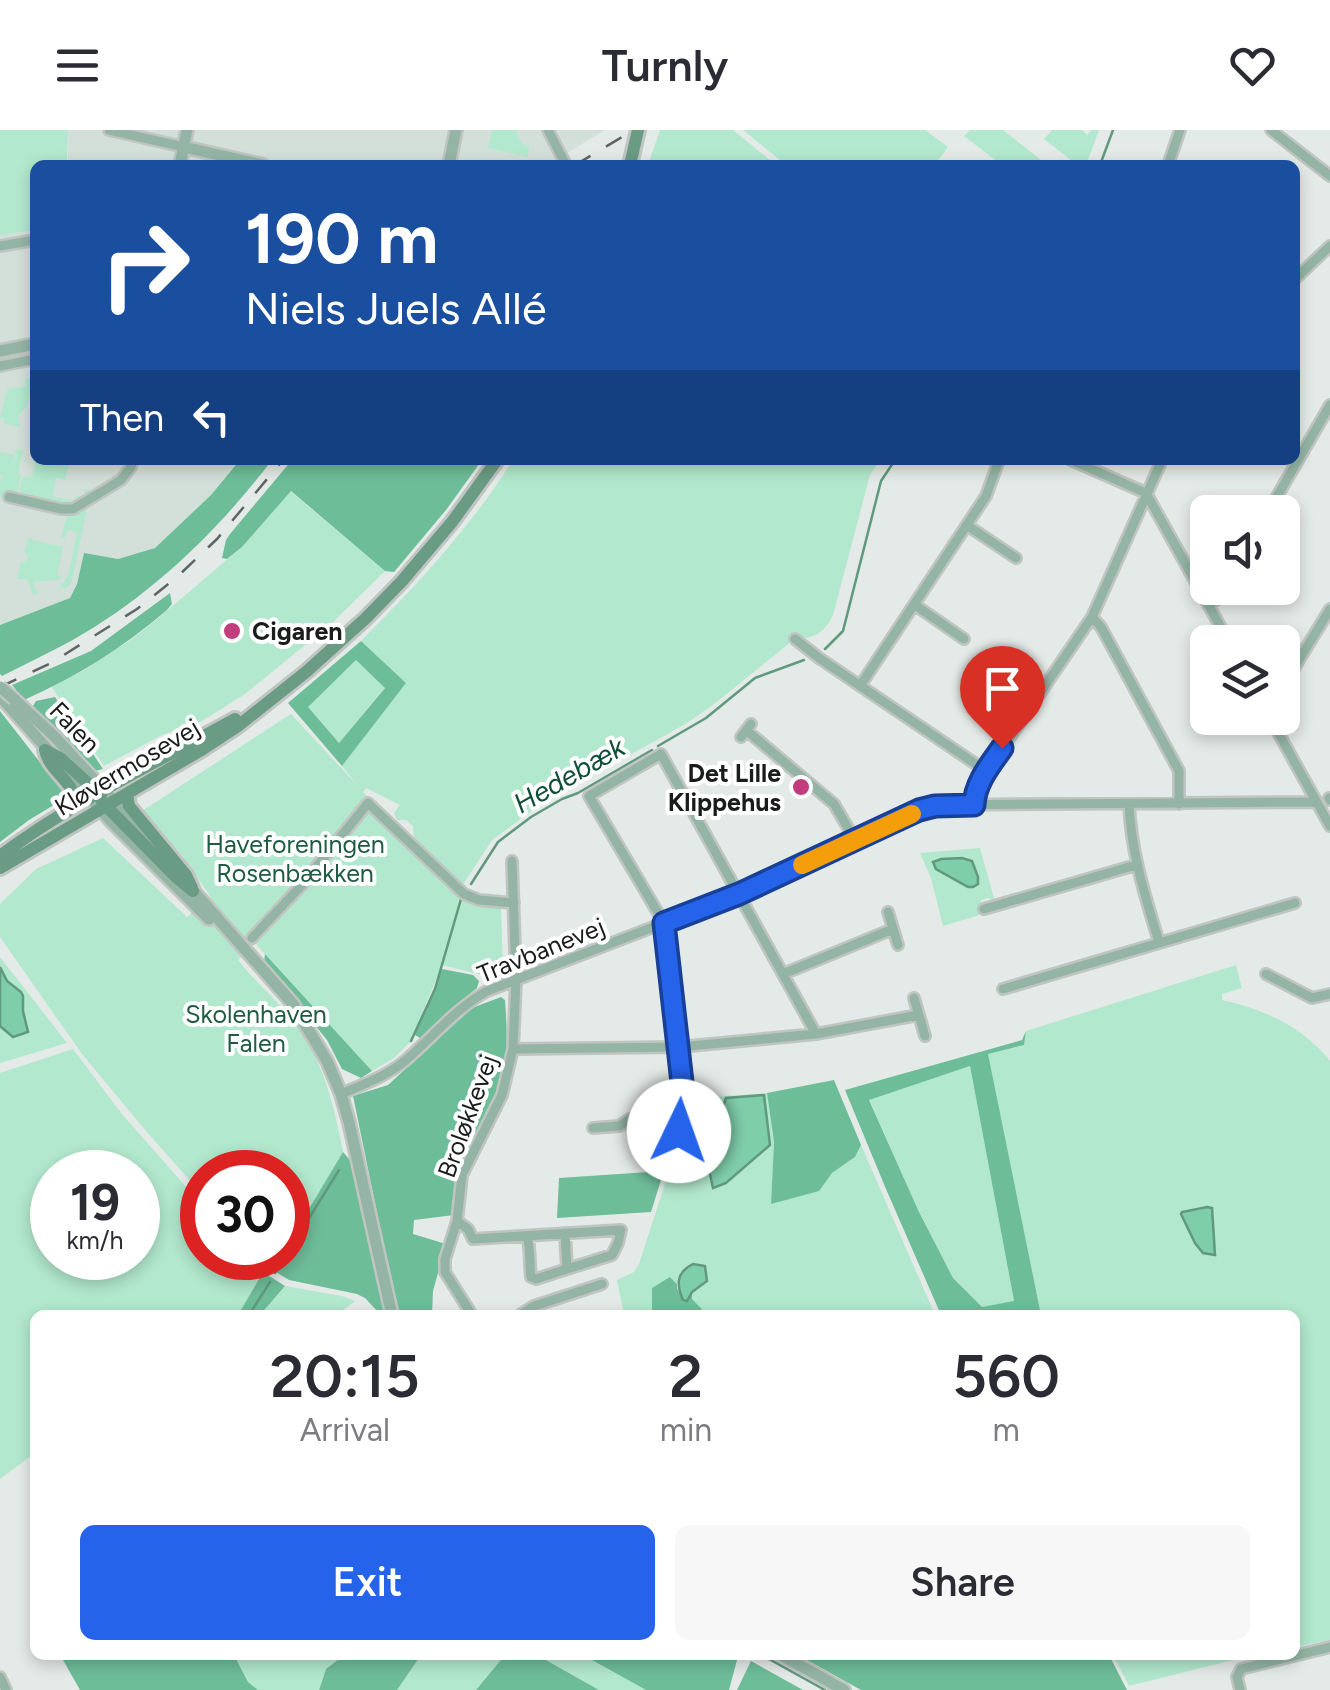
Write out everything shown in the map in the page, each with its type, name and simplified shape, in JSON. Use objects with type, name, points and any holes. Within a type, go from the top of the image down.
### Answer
[{"type":"main road","points":[[631,160],[638,130]]},
{"type":"main road","name":"Kløvermosevej","points":[[0,856],[75,806],[104,799],[238,726],[366,618],[452,522],[493,465]]},
{"type":"main road","name":"Kløvermosevej","points":[[207,734],[272,698]]},
{"type":"main road","points":[[28,851],[45,849],[98,820],[106,780],[184,739],[207,734]]},
{"type":"main road","points":[[0,868],[28,851],[41,835],[196,745],[207,734]]},
{"type":"main road","points":[[46,750],[104,799],[176,878],[193,890]]},
{"type":"main road","points":[[46,750],[47,760],[74,792],[75,806]]},
{"type":"main road","points":[[104,799],[129,806],[186,875],[193,890]]},
{"type":"street","points":[[113,130],[241,160]]},
{"type":"street","points":[[181,160],[188,130]]},
{"type":"street","points":[[450,160],[456,130]]},
{"type":"street","points":[[548,130],[563,160]]},
{"type":"street","points":[[1170,160],[1180,130]]},
{"type":"street","points":[[1271,130],[1283,134],[1330,176]]},
{"type":"street","points":[[0,246],[30,241]]},
{"type":"street","points":[[1300,275],[1330,246]]},
{"type":"street","points":[[0,352],[30,345]]},
{"type":"street","points":[[0,366],[30,360]]},
{"type":"street","points":[[1300,457],[1330,405]]},
{"type":"street","points":[[8,497],[73,509],[120,480],[132,465]]},
{"type":"street","points":[[860,686],[968,526],[986,496],[997,465]]},
{"type":"street","points":[[1082,465],[1146,493],[1219,625]]},
{"type":"street","points":[[974,805],[974,795],[986,771],[1092,616],[1160,465]]},
{"type":"street","points":[[1278,495],[1295,465]]},
{"type":"street","points":[[968,526],[1016,558]]},
{"type":"street","points":[[915,605],[964,639]]},
{"type":"street","points":[[1300,658],[1330,610]]},
{"type":"street","points":[[1092,616],[1179,771],[1179,804]]},
{"type":"street","points":[[794,639],[986,771]]},
{"type":"street","name":"Falen","points":[[0,687],[46,750]]},
{"type":"street","name":"Falen","points":[[7,700],[44,726],[308,1030]]},
{"type":"street","points":[[746,730],[834,804],[855,840]]},
{"type":"street","points":[[1279,735],[1330,826]]},
{"type":"street","points":[[679,1131],[684,1100],[664,923],[589,796],[661,754],[816,1034]]},
{"type":"street","points":[[958,805],[980,782]]},
{"type":"street","points":[[1318,804],[1330,798]]},
{"type":"street","points":[[252,938],[302,886],[368,803],[464,894],[479,900],[514,902]]},
{"type":"street","points":[[1129,804],[1136,865],[1158,942]]},
{"type":"street","name":"Travbanevej","points":[[341,1094],[376,1080],[405,1061],[473,999],[739,894],[929,807],[1318,804]]},
{"type":"street","name":"Broløkkevej","points":[[469,1310],[445,1272],[445,1259],[457,1221],[462,1174],[502,1095],[513,1049],[516,980],[512,861]]},
{"type":"street","points":[[984,908],[1136,865]]},
{"type":"street","name":"Falen","points":[[193,890],[275,981],[327,1061],[350,1122],[391,1310]]},
{"type":"street","points":[[1004,989],[1295,903]]},
{"type":"street","points":[[888,912],[898,945]]},
{"type":"street","points":[[784,974],[893,929]]},
{"type":"street","points":[[1266,974],[1312,998],[1330,994]]},
{"type":"street","points":[[914,998],[925,1036]]},
{"type":"street","points":[[513,1049],[679,1047],[816,1034],[918,1015]]},
{"type":"street","points":[[593,1128],[619,1126],[630,1119],[682,1116]]},
{"type":"street","points":[[457,1221],[473,1239],[621,1230],[612,1255],[536,1278],[532,1277],[527,1236]]},
{"type":"street","points":[[565,1234],[567,1269]]},
{"type":"street","points":[[528,1310],[602,1284]]},
{"type":"street","points":[[1300,1654],[1330,1647]]},
{"type":"street","points":[[790,1660],[844,1690]]},
{"type":"street","points":[[1240,1690],[1241,1669],[1277,1660]]},
{"type":"street","points":[[0,1677],[6,1690]]},
{"type":"shaded area","points":[[68,130],[605,130],[555,160],[68,160]]},
{"type":"shaded area","points":[[30,231],[30,465],[236,465],[211,495],[155,548],[118,559],[84,554],[70,598],[0,625],[0,235]]},
{"type":"shaded area","points":[[236,465],[268,465],[229,512],[155,583],[100,623],[54,650],[0,674],[0,625],[70,598],[84,553],[118,559],[155,548],[211,495]]},
{"type":"shaded area","points":[[288,465],[478,465],[394,572],[385,571],[291,491],[242,547],[227,559],[222,558],[230,534]]},
{"type":"shaded area","points":[[170,593],[172,604],[167,610],[80,671],[24,700],[12,685],[91,651]]},
{"type":"shaded area","points":[[361,641],[406,683],[342,766],[288,703]],"holes":[[[356,660],[385,688],[339,743],[308,707]]]},
{"type":"shaded area","points":[[55,697],[103,769],[95,771],[33,706],[36,701]]},
{"type":"shaded area","points":[[0,711],[67,797],[0,842]]},
{"type":"shaded area","points":[[972,861],[978,884],[968,887],[936,869],[933,862]]},
{"type":"shaded area","points":[[265,954],[372,1071],[361,1078],[342,1069],[327,1040],[264,962]]},
{"type":"shaded area","points":[[0,967],[7,981],[23,996],[28,1032],[13,1037],[0,1026]]},
{"type":"shaded area","points":[[442,969],[473,975],[479,981],[477,988],[422,1039],[415,1035]]},
{"type":"shaded area","points":[[501,997],[505,1000],[503,1074],[493,1103],[462,1161],[454,1215],[414,1220],[413,1234],[446,1244],[433,1291],[432,1310],[397,1310],[353,1096],[388,1085],[472,1008]]},
{"type":"shaded area","points":[[1026,1031],[1024,1045],[988,1054],[1040,1310],[939,1310],[845,1090],[1022,1040]],"holes":[[[970,1066],[1014,1301],[982,1307],[953,1278],[869,1100]]]},
{"type":"shaded area","points":[[834,1080],[861,1145],[855,1157],[832,1173],[819,1191],[771,1204],[774,1142],[767,1093]]},
{"type":"shaded area","points":[[764,1095],[770,1145],[726,1183],[713,1188],[706,1156],[726,1098]]},
{"type":"shaded area","points":[[343,1152],[350,1160],[385,1310],[376,1310],[357,1294],[289,1280],[310,1280],[310,1207]]},
{"type":"shaded area","points":[[649,1172],[661,1180],[651,1212],[557,1218],[559,1178]]},
{"type":"shaded area","points":[[1212,1208],[1215,1255],[1203,1253],[1181,1214]]},
{"type":"shaded area","points":[[693,1264],[705,1266],[707,1281],[687,1301],[681,1295],[679,1280]]},
{"type":"shaded area","points":[[670,1277],[683,1300],[692,1292],[692,1299],[702,1309],[652,1310],[652,1288]]},
{"type":"shaded area","points":[[258,1280],[276,1280],[285,1286],[264,1310],[241,1310]]},
{"type":"shaded area","points":[[63,1660],[237,1660],[248,1682],[258,1690],[80,1690]]},
{"type":"shaded area","points":[[338,1660],[418,1660],[397,1690],[319,1690],[326,1669]]},
{"type":"shaded area","points":[[501,1660],[546,1660],[599,1690],[476,1690]]},
{"type":"shaded area","points":[[592,1660],[737,1660],[729,1690],[646,1690]]},
{"type":"shaded area","points":[[807,1660],[1112,1660],[1127,1690],[861,1690]]},
{"type":"shaded area","points":[[751,1661],[803,1690],[737,1690]]},
{"type":"green space","points":[[0,130],[68,130],[67,160],[30,160],[30,231],[0,235]]},
{"type":"green space","points":[[492,130],[518,130],[522,144],[529,146],[528,157],[488,148]]},
{"type":"green space","points":[[660,130],[733,130],[770,160],[650,160]]},
{"type":"green space","points":[[743,130],[925,130],[948,147],[939,160],[780,160]]},
{"type":"green space","points":[[970,130],[1003,130],[1041,160],[995,160],[964,136]]},
{"type":"green space","points":[[1052,130],[1082,130],[1087,135],[1099,130],[1088,160],[1071,160],[1044,139]]},
{"type":"green space","points":[[30,378],[30,392],[27,407],[18,415],[20,427],[4,423],[4,418],[0,418],[7,390],[26,386],[25,379]]},
{"type":"green space","points":[[16,449],[23,450],[16,497],[0,498],[0,452],[15,455],[13,468]]},
{"type":"green space","points":[[34,465],[69,465],[65,480],[56,478],[52,496],[74,501],[76,495],[83,496],[85,489],[97,491],[72,507],[22,498],[23,476],[32,477]]},
{"type":"green space","points":[[510,465],[877,465],[870,475],[833,615],[823,630],[814,636],[797,637],[687,723],[534,809],[492,840],[462,886],[461,898],[475,905],[501,908],[503,973],[498,979],[442,965],[411,1041],[394,1058],[372,1071],[255,943],[238,960],[306,1039],[333,1107],[345,1161],[310,1212],[310,1150],[180,1150],[180,1169],[82,1054],[0,937],[0,904],[36,869],[103,838],[187,917],[210,896],[181,854],[142,811],[291,714],[358,786],[342,766],[406,683],[361,641],[442,555]],"holes":[[[366,788],[400,805],[394,813],[397,820],[406,820],[413,826],[414,840],[363,792]]]},
{"type":"green space","name":"Cigaren","points":[[290,491],[385,571],[332,623],[245,694],[202,721],[160,736],[104,766],[51,686],[83,671],[156,620],[242,547]]},
{"type":"green space","points":[[88,504],[72,581],[61,589],[61,583],[68,577],[77,533],[67,530],[65,538],[61,537],[67,516],[76,515]]},
{"type":"green space","points":[[28,538],[63,546],[57,575],[60,580],[33,582],[38,595],[33,594],[27,579],[17,579],[21,562],[29,558],[24,552]]},
{"type":"green space","points":[[356,660],[385,687],[339,743],[307,707]]},
{"type":"green space","points":[[980,848],[995,902],[981,900],[983,914],[943,926],[920,853]]},
{"type":"green space","points":[[0,957],[67,1043],[0,1063]]},
{"type":"green space","points":[[1236,965],[1242,988],[1222,994],[1222,1000],[1282,1021],[1308,1038],[1330,1061],[1330,1640],[1300,1646],[1300,1310],[1040,1310],[987,1054],[1024,1045],[1026,1031]]},
{"type":"green space","points":[[73,1049],[154,1150],[30,1150],[30,1280],[160,1280],[160,1157],[180,1180],[180,1280],[258,1280],[241,1310],[30,1310],[30,1457],[0,1479],[0,1073]]},
{"type":"green space","points":[[970,1066],[1014,1302],[981,1307],[953,1278],[869,1099]]},
{"type":"green space","points":[[767,1093],[774,1142],[771,1204],[819,1190],[832,1173],[855,1157],[861,1145],[933,1310],[701,1310],[692,1299],[692,1292],[707,1281],[707,1269],[686,1268],[677,1284],[670,1277],[654,1310],[623,1310],[617,1280],[634,1272],[639,1264],[683,1128],[688,1099]]},
{"type":"green space","points":[[285,1286],[355,1301],[343,1310],[264,1310]]},
{"type":"green space","points":[[237,1660],[338,1660],[326,1669],[319,1690],[258,1690],[248,1682]]},
{"type":"green space","points":[[418,1660],[501,1660],[476,1690],[397,1690]]},
{"type":"green space","points":[[546,1660],[592,1660],[646,1690],[599,1690]]},
{"type":"green space","points":[[1116,1660],[1233,1660],[1129,1686]]},
{"type":"waterway","name":"Hedebæk","points":[[1102,160],[1113,130]]},
{"type":"waterway","name":"Hedebæk","points":[[825,649],[843,631],[881,481],[892,465]]},
{"type":"waterway","name":"Hedebæk","points":[[658,746],[706,718],[755,678],[804,660]]},
{"type":"waterway","name":"Hedebæk","points":[[471,884],[498,842],[531,817],[652,750]]},
{"type":"waterway","name":"Hedebæk","points":[[411,1041],[435,989],[461,899]]},
{"type":"waterway","name":"Hedebæk","points":[[310,1217],[339,1170]]},
{"type":"waterway","name":"Hedebæk","points":[[252,1310],[270,1282]]},
{"type":"waterway","points":[[771,1660],[825,1690]]},
{"type":"railway","points":[[583,160],[634,130]]},
{"type":"railway","points":[[0,687],[51,663],[137,609],[217,539],[279,465]]},
{"type":"slow traffic","points":[[802,865],[912,814]]},
{"type":"place","name":"Cigaren","points":[[232,631]]},
{"type":"place","name":"Det Lille Klippehus","points":[[801,787]]},
{"type":"route","points":[[679,1131],[684,1100],[664,923],[739,894],[919,810],[974,805],[980,782],[1002,748]]},
{"type":"park label","name":"Haveforeningen Rosenbækken","points":[[295,858]]},
{"type":"park label","name":"Skolenhaven Falen","points":[[256,1028]]}]
